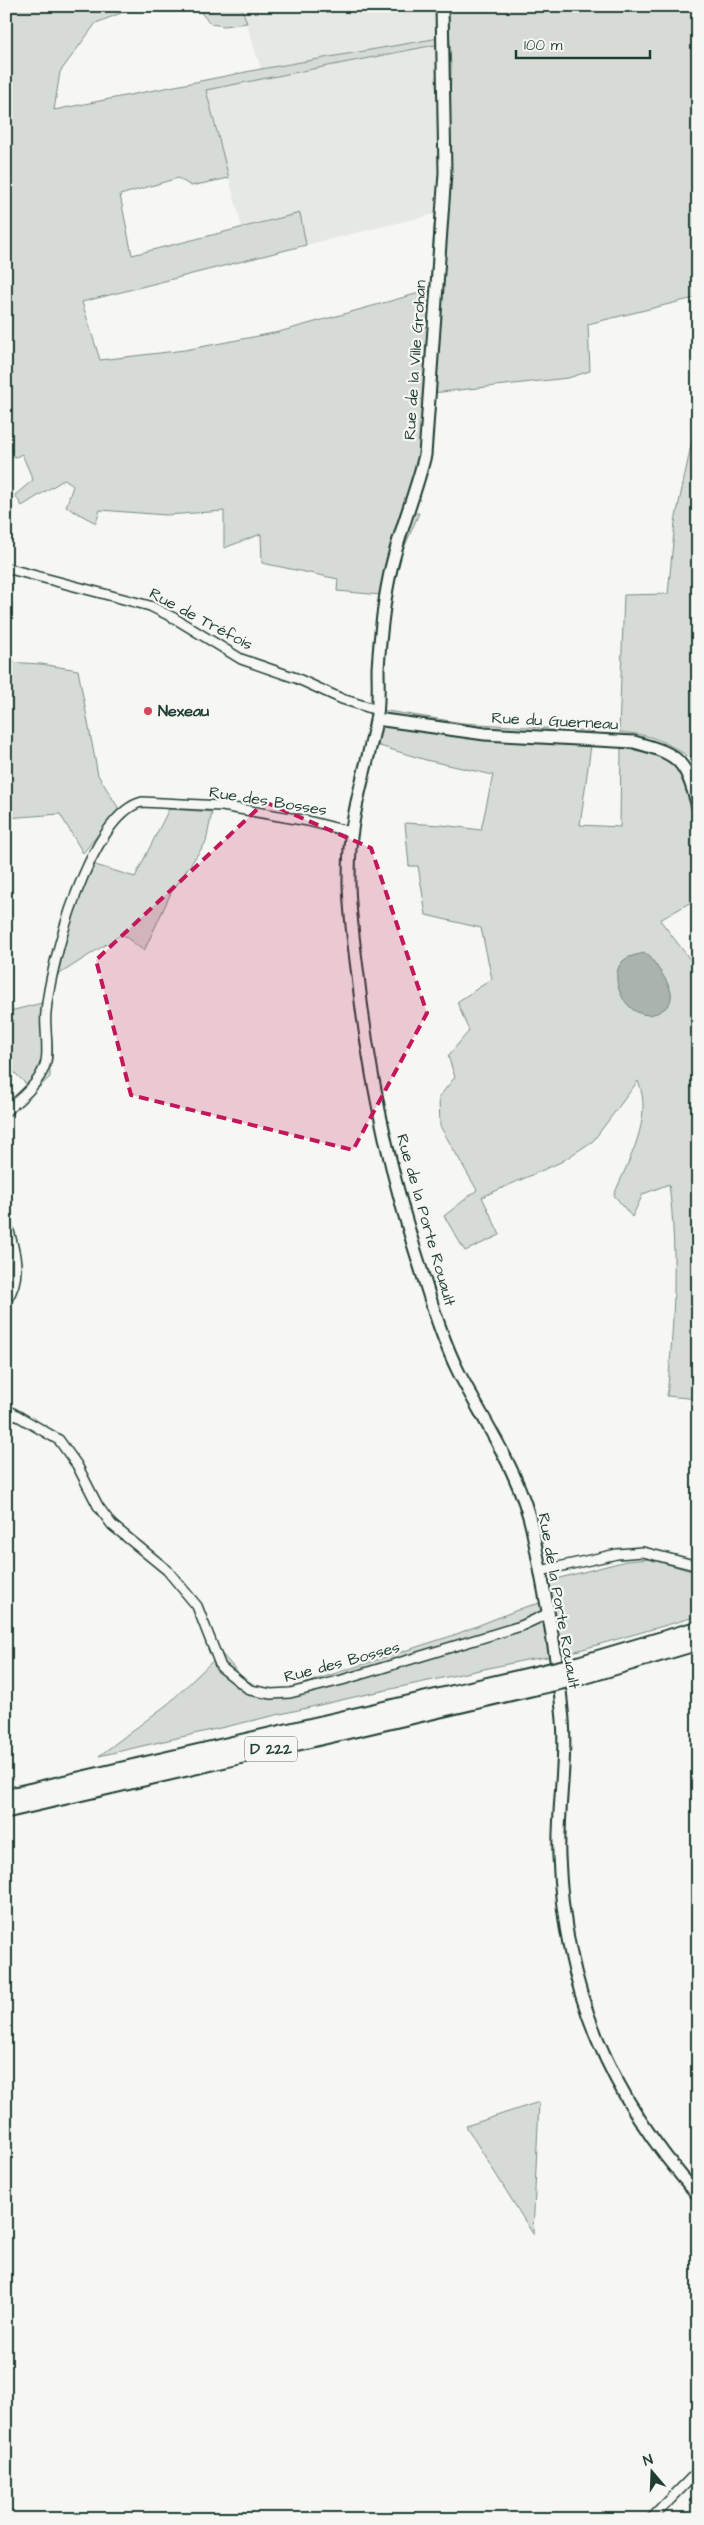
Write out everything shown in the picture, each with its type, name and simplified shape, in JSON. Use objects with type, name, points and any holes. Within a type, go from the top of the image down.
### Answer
[{"type":"highway","name":"D 222","points":[[578,1671],[698,1629]]},
{"type":"highway","name":"D 222","points":[[6,1796],[534,1681],[698,1642]]},
{"type":"highway","name":"D 222","points":[[6,1810],[534,1681]]},
{"type":"street","name":"Rue de la Ville Grohan","points":[[377,714],[378,666],[388,583],[394,552],[419,482],[425,455],[445,173],[442,6]]},
{"type":"street","name":"Rue de Tréfois","points":[[6,568],[150,606],[174,618],[241,659],[296,678],[377,714]]},
{"type":"street","name":"Rue du Guerneau","points":[[377,714],[485,734],[593,738],[642,744],[657,749],[679,761],[689,774],[698,807]]},
{"type":"street","name":"Rue de la Porte Rouault","points":[[377,714],[351,832],[349,886],[361,1004],[371,1072],[395,1176],[422,1275],[444,1340],[465,1383],[501,1446],[519,1487],[533,1530],[563,1710],[564,1742],[559,1856],[570,1957],[577,1986],[586,2013],[625,2097],[646,2131],[698,2194]]},
{"type":"street","name":"Rue des Bosses","points":[[6,1111],[28,1092],[46,1065],[46,1011],[61,934],[88,862],[103,838],[130,807],[142,802],[222,806],[308,821],[351,832]]},
{"type":"street","points":[[6,1221],[18,1262],[13,1291],[6,1301]]},
{"type":"street","name":"Rue des Bosses","points":[[6,1409],[59,1440],[77,1465],[98,1506],[112,1525],[167,1570],[197,1606],[221,1667],[250,1690],[271,1694],[290,1693],[342,1680],[521,1626],[547,1614]]},
{"type":"street","points":[[540,1572],[617,1554],[643,1552],[698,1566]]},
{"type":"street","points":[[651,2519],[698,2471]]},
{"type":"highlighted area","points":[[265,802],[371,848],[427,1013],[353,1150],[131,1095],[96,960]]},
{"type":"shaded area","points":[[6,6],[181,6],[126,11],[96,23],[60,72],[54,110],[261,69],[439,38],[440,44],[206,90],[229,178],[191,186],[178,178],[120,195],[132,255],[300,213],[306,245],[82,302],[100,360],[185,350],[279,332],[430,290],[435,214],[447,210],[451,68],[448,6],[698,6],[698,297],[588,324],[590,371],[568,378],[423,394],[420,457],[400,514],[419,513],[401,555],[392,596],[337,591],[338,579],[262,563],[261,534],[224,548],[224,511],[166,515],[100,510],[96,523],[66,507],[73,486],[65,479],[22,506],[15,495],[33,480],[22,454],[16,457],[6,454]]},
{"type":"shaded area","points":[[200,6],[241,6],[247,23],[224,26],[211,24],[202,14]]},
{"type":"shaded area","points":[[241,6],[448,6],[451,68],[447,211],[306,245],[299,214],[242,227],[206,90],[440,44],[438,38],[261,69]]},
{"type":"shaded area","points":[[698,412],[698,754],[689,757],[656,739],[619,732],[624,595],[668,594],[675,522]]},
{"type":"shaded area","points":[[6,662],[41,664],[78,670],[98,775],[119,809],[83,853],[60,814],[6,818]]},
{"type":"shaded area","points":[[381,710],[463,723],[593,731],[580,825],[620,827],[621,748],[648,753],[672,763],[682,774],[690,789],[697,826],[698,898],[660,920],[698,970],[698,1399],[667,1396],[674,1290],[672,1211],[669,1184],[643,1194],[632,1217],[614,1195],[632,1154],[641,1124],[643,1110],[642,1095],[638,1081],[593,1141],[561,1162],[482,1197],[500,1235],[465,1251],[444,1216],[477,1190],[440,1126],[439,1097],[455,1077],[448,1056],[469,1031],[457,1002],[492,979],[481,928],[426,915],[418,866],[409,866],[405,823],[481,830],[493,775],[426,760],[373,744]]},
{"type":"shaded area","points":[[169,809],[212,812],[206,842],[171,893],[144,951],[122,934],[58,975],[70,920],[92,864],[135,877]]},
{"type":"shaded area","points":[[644,953],[649,955],[665,978],[671,992],[668,1006],[652,1014],[641,1014],[632,1009],[624,1000],[619,990],[617,979],[618,969],[625,959]]},
{"type":"shaded area","points":[[50,1001],[50,1077],[34,1092],[6,1064],[6,1012]]},
{"type":"shaded area","points":[[650,1559],[698,1573],[698,1616],[562,1655],[526,1660],[363,1695],[99,1756],[169,1703],[221,1653],[242,1677],[261,1689],[287,1689],[454,1635],[525,1607],[552,1600],[548,1581],[626,1561]]},
{"type":"shaded area","points":[[539,2102],[533,2234],[466,2126]]},
{"type":"place","name":"Nexeau","points":[[148,711]]}]
